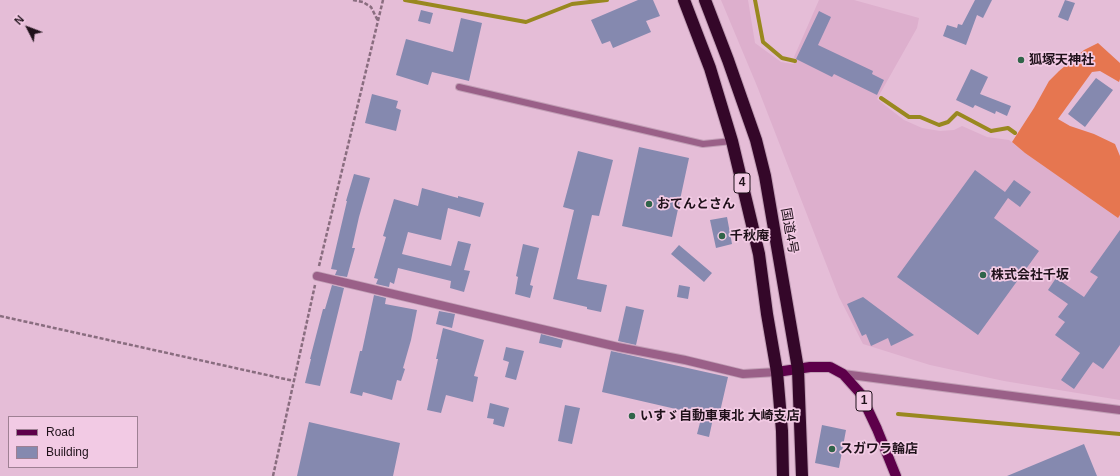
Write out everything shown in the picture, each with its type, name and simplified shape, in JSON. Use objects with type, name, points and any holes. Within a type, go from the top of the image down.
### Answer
[{"type":"highway","name":"4","points":[[684,0],[710,68],[732,141],[759,254],[767,314],[778,372],[783,476]]},
{"type":"highway","name":"国道4号","points":[[705,0],[756,140],[766,176],[798,368],[802,476]]},
{"type":"main road","name":"1","points":[[778,372],[810,366],[830,367],[843,374],[860,393],[877,429],[896,476]]},
{"type":"street","points":[[317,276],[618,347],[685,360],[743,374],[778,372]]},
{"type":"street","points":[[843,374],[1120,410]]},
{"type":"lane","points":[[459,87],[703,144],[732,141]]},
{"type":"path","points":[[353,0],[363,2],[371,7],[378,21]]},
{"type":"path","points":[[273,476],[317,276],[383,0]]},
{"type":"path","points":[[0,316],[294,380]]},
{"type":"shaded area","points":[[721,0],[748,0],[755,43],[781,62],[793,64],[797,61],[794,57],[819,0],[854,0],[919,18],[917,28],[877,99],[904,120],[922,128],[940,131],[954,130],[962,126],[987,137],[1009,140],[1025,153],[1118,218],[1120,215],[1120,400],[1004,381],[930,365],[863,344],[839,297],[757,86]]},
{"type":"shaded area","points":[[1098,43],[1120,63],[1119,82],[1100,71],[1092,72],[1058,119],[1070,126],[1094,134],[1115,144],[1120,156],[1120,215],[1118,218],[1025,153],[1012,142],[1049,81],[1084,50]]},
{"type":"building","points":[[638,0],[653,0],[660,16],[646,21],[651,32],[613,48],[610,41],[602,44],[591,20]]},
{"type":"building","points":[[975,0],[992,0],[983,18],[977,15],[966,45],[943,36],[947,25],[957,28],[958,24],[962,25]]},
{"type":"building","points":[[1065,0],[1075,3],[1068,21],[1058,17]]},
{"type":"building","points":[[421,10],[433,13],[430,24],[418,21]]},
{"type":"building","points":[[819,11],[831,17],[818,45],[873,71],[872,74],[884,80],[877,95],[834,74],[832,77],[796,59]]},
{"type":"building","points":[[461,18],[482,23],[469,81],[432,72],[428,85],[396,75],[406,39],[453,52]]},
{"type":"building","points":[[971,69],[988,77],[980,94],[1011,106],[1007,116],[996,111],[995,114],[975,105],[973,108],[956,100]]},
{"type":"building","points":[[1096,78],[1113,90],[1085,127],[1068,114]]},
{"type":"building","points":[[372,94],[398,101],[396,108],[401,110],[396,131],[365,123]]},
{"type":"building","points":[[639,147],[689,158],[672,237],[622,226]]},
{"type":"building","points":[[578,151],[613,160],[599,216],[592,215],[577,279],[607,285],[601,312],[553,299],[574,210],[563,207]]},
{"type":"building","points":[[975,170],[1005,192],[1014,180],[1031,192],[1020,207],[1008,198],[994,218],[1039,251],[978,335],[897,277]]},
{"type":"building","points":[[354,174],[370,178],[359,217],[352,248],[355,248],[347,277],[335,275],[337,270],[331,269],[346,201]]},
{"type":"building","points":[[422,188],[458,198],[458,196],[484,203],[480,217],[448,208],[441,240],[408,232],[402,254],[451,266],[458,241],[471,244],[464,270],[470,271],[464,292],[450,288],[451,281],[398,268],[394,284],[390,282],[389,287],[376,284],[378,279],[374,278],[386,237],[383,236],[394,199],[418,206]]},
{"type":"building","points":[[727,217],[732,244],[716,248],[710,220]]},
{"type":"building","points":[[1120,230],[1120,345],[1103,369],[1093,362],[1074,389],[1061,380],[1080,353],[1055,335],[1065,322],[1058,317],[1068,304],[1048,290],[1056,278],[1084,297],[1098,277],[1090,272]]},
{"type":"building","points":[[523,244],[539,248],[530,285],[533,286],[530,298],[515,294],[518,277],[516,276]]},
{"type":"building","points":[[679,245],[712,273],[704,282],[671,254]]},
{"type":"building","points":[[332,285],[344,288],[320,386],[305,383],[323,309],[325,309]]},
{"type":"building","points":[[679,285],[690,287],[688,299],[677,297]]},
{"type":"building","points":[[374,295],[386,298],[385,304],[417,310],[411,340],[403,368],[405,369],[401,381],[397,380],[392,400],[363,392],[362,396],[350,393],[360,351],[362,351]]},
{"type":"building","points":[[863,297],[914,335],[891,346],[888,338],[871,346],[866,334],[862,336],[847,304]]},
{"type":"building","points":[[626,306],[644,310],[636,345],[618,341]]},
{"type":"building","points":[[439,311],[455,314],[452,328],[436,324]]},
{"type":"building","points":[[443,328],[484,340],[474,376],[478,377],[473,402],[446,395],[441,413],[427,410]]},
{"type":"building","points":[[541,334],[563,340],[561,348],[539,343]]},
{"type":"building","points":[[506,347],[524,351],[516,380],[505,377],[509,362],[503,360]]},
{"type":"building","points":[[611,351],[728,377],[719,416],[714,414],[709,437],[697,434],[702,415],[602,392]]},
{"type":"building","points":[[490,403],[509,408],[504,427],[493,424],[494,419],[487,418]]},
{"type":"building","points":[[565,405],[580,408],[572,444],[558,441]]},
{"type":"building","points":[[309,422],[400,443],[393,476],[297,476]]},
{"type":"building","points":[[822,425],[846,430],[839,468],[815,463]]},
{"type":"building","points":[[1084,444],[1097,476],[1007,476]]},
{"type":"waterway","points":[[405,0],[526,22],[572,4],[607,0]]},
{"type":"waterway","points":[[755,0],[763,42],[782,58],[795,61]]},
{"type":"waterway","points":[[881,98],[909,117],[920,117],[939,125],[948,122],[957,113],[991,131],[1008,128],[1015,133]]},
{"type":"waterway","points":[[898,414],[1120,434]]},
{"type":"place","name":"狐塚天神社","points":[[1021,60]]},
{"type":"place","name":"おてんとさん","points":[[649,204]]},
{"type":"place","name":"千秋庵","points":[[722,236]]},
{"type":"place","name":"株式会社千坂","points":[[983,275]]},
{"type":"place","name":"いすゞ自動車東北 大崎支店","points":[[632,416]]},
{"type":"place","name":"スガワラ輪店","points":[[832,449]]}]
